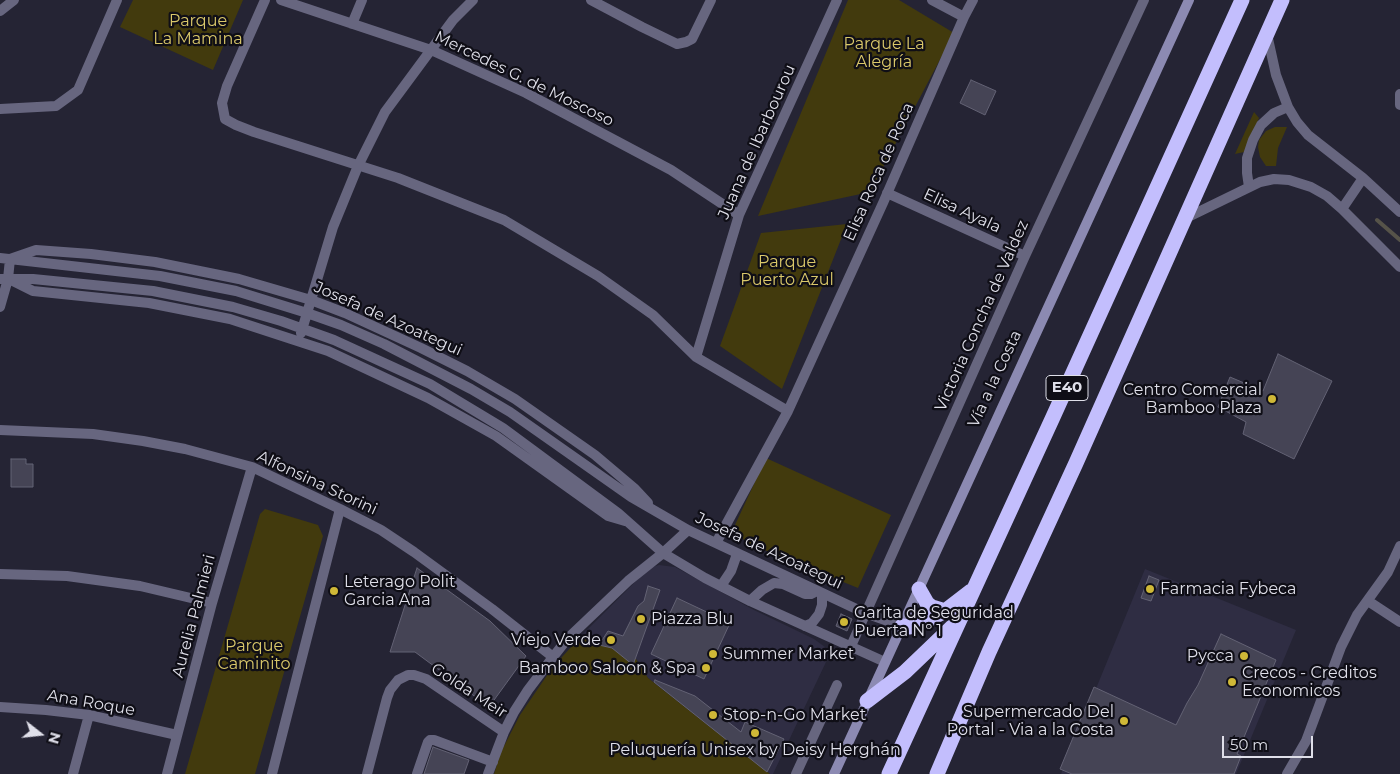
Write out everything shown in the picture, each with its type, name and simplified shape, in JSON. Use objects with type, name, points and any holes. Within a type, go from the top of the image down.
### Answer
[{"type":"highway","name":"E40","points":[[889,774],[1058,408],[1242,0]]},
{"type":"highway","name":"E40","points":[[937,774],[989,652],[1080,454],[1282,0]]},
{"type":"highway","points":[[919,589],[927,603],[932,607],[945,610]]},
{"type":"highway","points":[[902,626],[915,626],[926,621],[973,590]]},
{"type":"highway","points":[[867,701],[905,672],[959,621]]},
{"type":"street","points":[[0,11],[14,0]]},
{"type":"street","points":[[0,109],[56,106],[78,90],[117,0]]},
{"type":"street","points":[[265,0],[227,86],[222,103],[225,119],[254,132],[398,178],[504,220],[598,276],[653,315],[696,357],[788,411]]},
{"type":"street","name":"Mercedes G. de Moscoso","points":[[280,0],[431,50],[526,93],[671,170],[739,216]]},
{"type":"street","points":[[352,24],[362,0]]},
{"type":"street","points":[[298,341],[333,227],[358,166],[385,112],[453,20],[473,0]]},
{"type":"street","points":[[591,0],[677,44],[692,39],[711,0]]},
{"type":"street","name":"Juana de Ibarbourou","points":[[696,357],[739,216],[837,0]]},
{"type":"street","points":[[932,0],[964,17]]},
{"type":"street","name":"Elisa Roca de Roca","points":[[716,543],[788,411],[973,0]]},
{"type":"street","name":"Victoria Concha de Valdez","points":[[851,646],[1025,256],[1144,0]]},
{"type":"street","name":"Vía a la Costa","points":[[834,774],[1189,0]]},
{"type":"street","points":[[1267,34],[1276,75],[1288,107],[1297,122],[1308,135],[1362,178],[1400,212]]},
{"type":"street","points":[[1400,94],[1400,105]]},
{"type":"street","points":[[1249,187],[1247,158],[1253,140],[1268,119],[1288,107]]},
{"type":"street","points":[[1342,209],[1362,178]]},
{"type":"street","points":[[1186,218],[1267,180],[1290,180],[1311,187],[1327,196],[1400,267]]},
{"type":"street","name":"Elisa Ayala","points":[[887,193],[1025,256]]},
{"type":"street","name":"Josefa de Azoategui","points":[[5,259],[36,250],[91,254],[154,262],[239,279],[311,300],[345,313],[467,371],[515,399],[595,455],[634,488],[653,510]]},
{"type":"street","points":[[0,307],[5,259]]},
{"type":"street","name":"Josefa de Azoategui","points":[[5,259],[160,276],[236,291],[341,325],[384,344],[471,389],[510,412],[631,497],[688,530],[865,613],[902,626]]},
{"type":"street","points":[[4,279],[33,279],[153,291],[233,307],[334,340],[430,384],[503,428],[580,484],[663,552],[705,578],[750,601],[885,662]]},
{"type":"street","points":[[4,279],[33,291],[149,303],[230,320],[328,351],[428,398],[496,436],[608,516],[629,523]]},
{"type":"street","name":"Alfonsina Storini","points":[[0,430],[93,434],[135,440],[252,467],[381,530],[492,609],[553,656]]},
{"type":"street","name":"Aurelia Palmieri","points":[[167,774],[212,603],[252,467]]},
{"type":"street","points":[[272,774],[340,509]]},
{"type":"street","points":[[488,774],[504,732],[528,690],[553,656],[568,638],[628,581],[688,530]]},
{"type":"street","points":[[1287,774],[1306,741],[1341,648],[1357,615],[1388,572],[1400,546]]},
{"type":"street","points":[[721,586],[731,571],[737,554]]},
{"type":"street","points":[[0,574],[67,576],[140,586],[212,603]]},
{"type":"street","points":[[750,601],[762,590],[774,583],[783,584],[805,594],[819,592],[822,605],[819,614],[812,623],[805,626]]},
{"type":"street","points":[[1368,601],[1400,622]]},
{"type":"street","name":"Golda Meir","points":[[367,774],[390,690],[398,680],[408,675],[426,679],[504,732]]},
{"type":"street","points":[[796,774],[837,685]]},
{"type":"street","name":"Ana Roque","points":[[0,707],[89,715],[176,735]]},
{"type":"street","points":[[73,774],[89,715]]},
{"type":"street","points":[[417,774],[430,740],[493,762]]},
{"type":"shaded area","points":[[659,565],[675,567],[754,610],[814,639],[825,647],[828,657],[826,662],[773,774],[770,774],[648,678],[636,659],[582,635],[649,568]]},
{"type":"shaded area","points":[[1145,569],[1296,630],[1236,774],[1061,774]]},
{"type":"green space","name":"Parque La Mamina","points":[[133,0],[243,0],[213,70],[120,27]]},
{"type":"green space","name":"Parque La Alegría","points":[[848,0],[899,0],[954,33],[870,192],[758,216]]},
{"type":"green space","points":[[1254,112],[1259,118],[1244,152],[1235,154]]},
{"type":"green space","points":[[1275,127],[1287,127],[1278,148],[1276,166],[1266,166],[1260,157],[1259,140],[1266,131]]},
{"type":"green space","name":"Parque Puerto Azul","points":[[847,224],[782,389],[720,346],[761,233]]},
{"type":"green space","points":[[766,458],[891,515],[858,588],[745,542],[735,525]]},
{"type":"green space","name":"Parque Caminito","points":[[265,509],[318,525],[323,536],[255,774],[185,774],[260,514]]},
{"type":"green space","points":[[582,635],[636,659],[648,678],[770,774],[494,774],[501,752],[520,715],[552,668]]},
{"type":"building","points":[[971,80],[996,91],[985,115],[960,103]]},
{"type":"building","name":"Centro Comercial Bamboo Plaza","points":[[1278,354],[1332,381],[1294,459],[1243,434],[1246,422],[1218,407],[1230,377],[1263,391]]},
{"type":"building","points":[[11,459],[26,459],[26,464],[33,464],[33,487],[11,487]]},
{"type":"building","points":[[417,568],[490,621],[526,656],[489,707],[415,652],[390,652]]},
{"type":"building","name":"Farmacia Fybeca","points":[[1149,576],[1159,580],[1151,601],[1141,598]]},
{"type":"building","name":"Piazza Blu","points":[[648,586],[660,590],[633,665],[612,648],[599,645],[608,631],[623,636],[638,606],[644,601]]},
{"type":"building","points":[[677,598],[730,623],[704,679],[651,654]]},
{"type":"building","name":"Garita de Seguridad Puerta Nº 1","points":[[841,614],[852,619],[847,631],[836,626]]},
{"type":"building","points":[[1221,634],[1276,660],[1237,754],[1241,756],[1234,774],[1072,774],[1060,769],[1094,687],[1176,725],[1198,685]]},
{"type":"building","points":[[655,680],[695,696],[741,732],[745,722],[784,739],[767,772],[654,682]]},
{"type":"building","points":[[433,747],[469,760],[464,774],[424,774]]},
{"type":"waterway","points":[[1377,220],[1400,240]]},
{"type":"place","name":"Centro Comercial Bamboo Plaza","points":[[1272,399]]},
{"type":"place","name":"Farmacia Fybeca","points":[[1150,589]]},
{"type":"place","name":"Leterago Polit Garcia Ana","points":[[334,591]]},
{"type":"place","name":"Piazza Blu","points":[[641,619]]},
{"type":"place","name":"Garita de Seguridad Puerta Nº 1","points":[[844,622]]},
{"type":"place","name":"Viejo Verde","points":[[611,640]]},
{"type":"place","name":"Summer Market","points":[[713,654]]},
{"type":"place","name":"Pycca","points":[[1244,656]]},
{"type":"place","name":"Bamboo Saloon & Spa","points":[[706,668]]},
{"type":"place","name":"Crecos - Creditos Economicos","points":[[1232,682]]},
{"type":"place","name":"Stop-n-Go Market","points":[[713,715]]},
{"type":"place","name":"Supermercado Del Portal - Via a la Costa","points":[[1124,721]]},
{"type":"place","name":"Peluquería Unisex by Deisy Herghán","points":[[755,733]]}]
